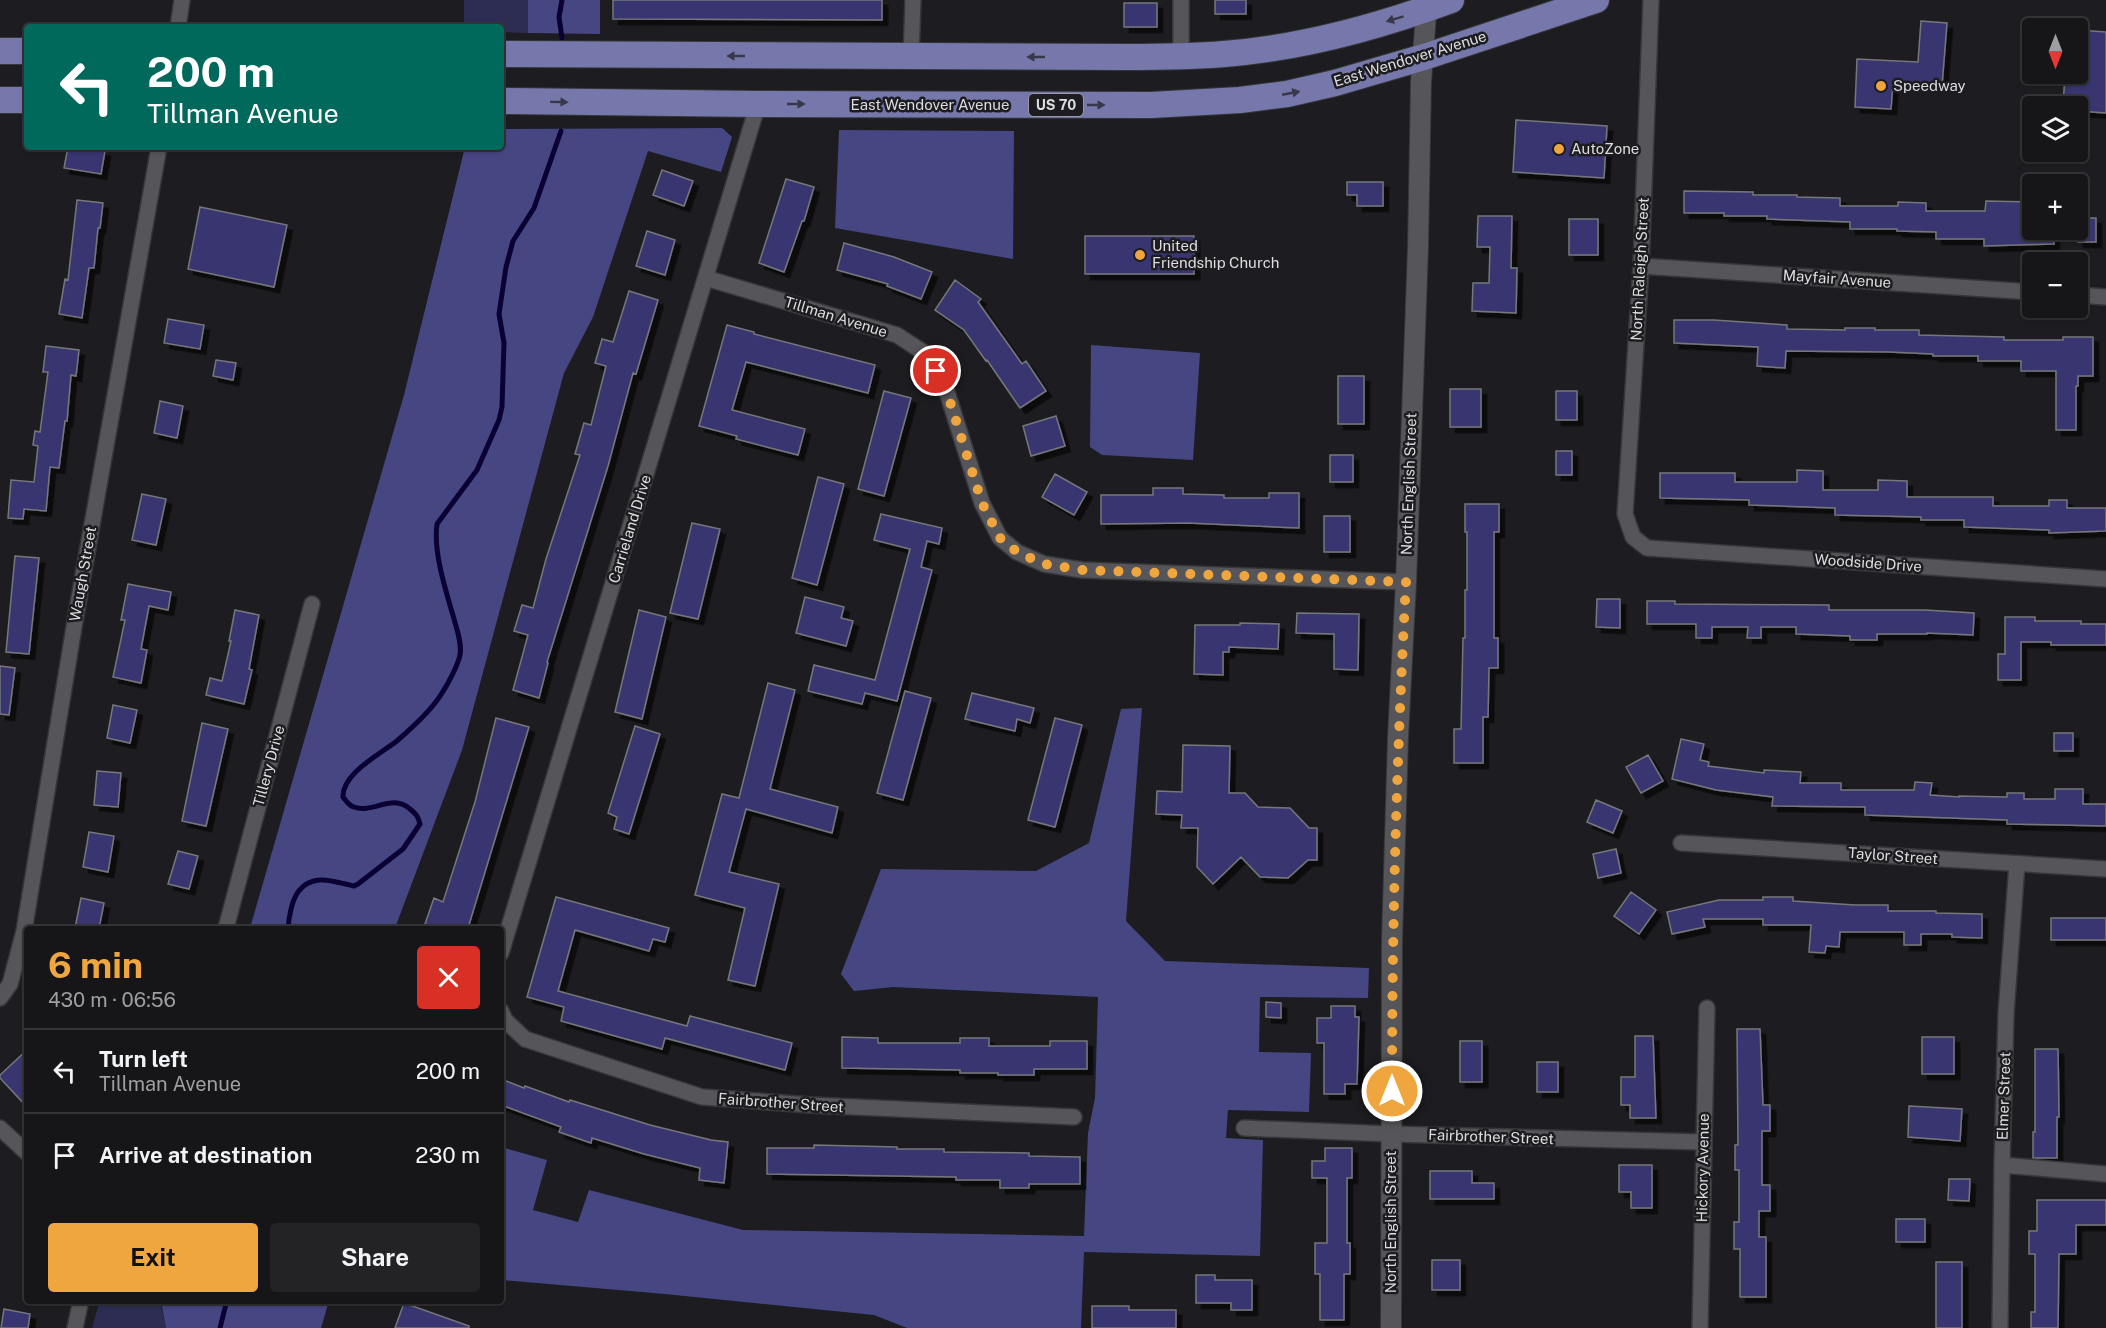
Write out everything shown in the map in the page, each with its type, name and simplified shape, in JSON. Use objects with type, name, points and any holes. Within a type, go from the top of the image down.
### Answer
[{"type":"highway","points":[[504,54],[910,57],[1225,54],[1315,40],[1362,29],[1427,5],[1451,0]]},
{"type":"highway","name":"East Wendover Avenue","points":[[504,101],[758,104],[1151,105],[1201,103],[1287,94],[1335,83],[1424,57],[1596,0]]},
{"type":"highway","points":[[0,51],[24,51]]},
{"type":"highway","points":[[0,100],[24,100]]},
{"type":"street","points":[[179,24],[183,0]]},
{"type":"street","points":[[910,57],[913,0]]},
{"type":"street","points":[[1181,0],[1181,56]]},
{"type":"street","name":"North Raleigh Street","points":[[1633,537],[1625,514],[1641,266],[1651,0]]},
{"type":"street","name":"North English Street","points":[[1390,1328],[1392,940],[1418,248],[1421,82],[1427,5]]},
{"type":"street","name":"Carrieland Drive","points":[[504,943],[758,104]]},
{"type":"street","name":"Waugh Street","points":[[25,926],[78,604],[158,150]]},
{"type":"street","name":"Mayfair Avenue","points":[[1641,266],[2022,291]]},
{"type":"street","name":"Tillman Avenue","points":[[706,278],[897,335],[926,354],[946,389],[982,503],[1000,538],[1017,552],[1044,564],[1082,570],[1406,582]]},
{"type":"street","points":[[2088,296],[2106,297]]},
{"type":"street","name":"Woodside Drive","points":[[1633,537],[1647,548],[2106,579]]},
{"type":"street","name":"Tillery Drive","points":[[227,926],[312,604]]},
{"type":"street","name":"Taylor Street","points":[[1680,843],[2106,869]]},
{"type":"street","name":"Elmer Street","points":[[2000,1328],[2006,1013],[2017,864]]},
{"type":"street","name":"Waugh Street","points":[[0,998],[10,984],[24,931]]},
{"type":"street","name":"Hickory Avenue","points":[[1700,1328],[1707,1008]]},
{"type":"street","name":"Fairbrother Street","points":[[504,1016],[525,1039],[702,1097],[811,1106],[1074,1117]]},
{"type":"street","points":[[0,1128],[24,1150]]},
{"type":"street","name":"Fairbrother Street","points":[[1244,1128],[1703,1142]]},
{"type":"street","points":[[2002,1165],[2106,1173]]},
{"type":"street","points":[[75,1328],[80,1304]]},
{"type":"shaded area","points":[[464,0],[528,0],[528,33],[504,32],[504,24],[464,24]]},
{"type":"shaded area","points":[[528,0],[600,0],[600,34],[528,33]]},
{"type":"shaded area","points":[[722,128],[732,137],[721,172],[648,151],[593,317],[564,373],[462,750],[396,926],[251,926],[404,395],[464,150],[504,150],[504,129]]},
{"type":"shaded area","points":[[839,130],[1014,131],[1013,259],[835,228]]},
{"type":"shaded area","points":[[1091,345],[1200,353],[1193,460],[1102,455],[1090,447]]},
{"type":"shaded area","points":[[1142,708],[1126,921],[1165,961],[1369,968],[1368,998],[1260,997],[1259,1052],[1311,1053],[1309,1112],[1228,1110],[1226,1138],[1263,1140],[1260,1256],[1084,1252],[1081,1328],[907,1328],[874,1315],[504,1280],[504,1148],[547,1160],[533,1210],[578,1222],[589,1190],[743,1230],[1084,1236],[1088,1133],[1095,1098],[1098,997],[893,987],[854,991],[841,974],[881,869],[1036,871],[1089,843],[1121,709]]},
{"type":"shaded area","points":[[99,1304],[161,1304],[166,1328],[92,1328]]},
{"type":"shaded area","points":[[162,1304],[328,1304],[321,1328],[166,1328]]},
{"type":"building","points":[[613,0],[882,0],[882,20],[613,19]]},
{"type":"building","points":[[1215,0],[1246,0],[1246,14],[1215,14]]},
{"type":"building","points":[[1124,3],[1157,3],[1157,27],[1124,27]]},
{"type":"building","points":[[1921,21],[1947,23],[1942,86],[1893,83],[1891,109],[1855,107],[1857,59],[1918,62]]},
{"type":"building","points":[[2088,31],[2106,32],[2106,113],[2088,112],[2088,96],[2064,96],[2064,84],[2088,84]]},
{"type":"building","points":[[1516,120],[1607,126],[1604,178],[1513,172]]},
{"type":"building","points":[[67,150],[105,151],[101,174],[64,168]]},
{"type":"building","points":[[662,170],[693,181],[684,206],[653,195]]},
{"type":"building","points":[[786,179],[814,187],[804,221],[802,221],[784,272],[759,263]]},
{"type":"building","points":[[1347,182],[1383,182],[1383,206],[1357,206],[1357,195],[1347,195]]},
{"type":"building","points":[[1684,191],[1753,192],[1753,195],[1840,198],[1840,206],[1898,206],[1898,202],[1926,203],[1926,211],[1985,211],[1986,201],[2022,202],[2022,240],[2054,240],[2054,244],[1984,246],[1984,239],[1936,239],[1936,232],[1850,229],[1850,222],[1767,219],[1767,216],[1724,216],[1724,213],[1684,213]]},
{"type":"building","points":[[77,200],[103,203],[94,268],[89,268],[82,318],[59,314],[65,279],[68,280]]},
{"type":"building","points":[[200,207],[287,225],[274,287],[188,269]]},
{"type":"building","points":[[1478,216],[1512,216],[1511,268],[1517,268],[1516,313],[1472,311],[1473,283],[1489,283],[1490,247],[1477,247]]},
{"type":"building","points":[[2088,218],[2096,218],[2096,242],[2078,242],[2078,240],[2088,240]]},
{"type":"building","points":[[1569,219],[1598,219],[1598,255],[1569,255]]},
{"type":"building","points":[[647,231],[675,240],[665,275],[636,266]]},
{"type":"building","name":"United Friendship Church","points":[[1085,236],[1194,236],[1194,274],[1085,274]]},
{"type":"building","points":[[844,243],[894,257],[932,272],[921,299],[887,286],[888,284],[837,270]]},
{"type":"building","points":[[955,280],[981,299],[978,302],[1022,364],[1026,361],[1046,391],[1020,408],[964,330],[935,310]]},
{"type":"building","points":[[629,291],[658,300],[636,374],[633,373],[608,466],[547,662],[539,698],[513,690],[528,635],[514,631],[522,605],[533,608],[546,559],[580,455],[575,454],[584,423],[591,425],[606,366],[595,363],[602,339],[613,342]]},
{"type":"building","points":[[168,319],[204,325],[200,349],[164,343]]},
{"type":"building","points":[[1674,320],[1787,325],[1787,329],[1919,330],[1919,335],[2004,337],[2004,340],[2063,340],[2063,337],[2093,337],[2093,376],[2078,376],[2076,430],[2056,430],[2056,371],[2021,371],[2021,361],[1978,361],[1978,356],[1933,356],[1933,354],[1889,352],[1786,351],[1785,368],[1757,366],[1758,347],[1674,343]]},
{"type":"building","points":[[727,325],[875,365],[868,393],[746,362],[732,410],[805,429],[798,455],[736,439],[737,436],[699,426]]},
{"type":"building","points":[[46,346],[79,350],[76,376],[71,375],[67,421],[65,421],[59,468],[50,467],[46,511],[24,509],[23,519],[8,518],[11,480],[34,482],[38,446],[33,445],[35,431],[40,432],[48,372],[43,372]]},
{"type":"building","points":[[216,360],[236,363],[233,380],[213,376]]},
{"type":"building","points":[[1338,376],[1364,376],[1364,424],[1338,424]]},
{"type":"building","points":[[1450,389],[1481,389],[1481,427],[1450,427]]},
{"type":"building","points":[[884,391],[911,398],[884,496],[858,489]]},
{"type":"building","points":[[1556,391],[1577,391],[1577,420],[1556,420]]},
{"type":"building","points":[[160,401],[183,406],[177,438],[154,433]]},
{"type":"building","points":[[1056,416],[1065,446],[1031,456],[1023,426]]},
{"type":"building","points":[[1556,451],[1572,451],[1572,475],[1556,475]]},
{"type":"building","points":[[1330,455],[1353,455],[1353,482],[1330,482]]},
{"type":"building","points":[[1797,470],[1823,471],[1823,490],[1878,490],[1878,480],[1907,481],[1907,497],[1993,497],[1993,506],[2049,506],[2049,500],[2067,500],[2067,508],[2106,508],[2106,531],[2049,533],[2049,530],[1964,527],[1964,520],[1835,515],[1835,508],[1749,505],[1749,500],[1660,498],[1660,473],[1735,473],[1735,482],[1797,482]]},
{"type":"building","points":[[1055,474],[1087,492],[1074,515],[1042,497]]},
{"type":"building","points":[[818,477],[844,484],[817,585],[792,578]]},
{"type":"building","points":[[1153,488],[1183,488],[1183,494],[1224,495],[1224,498],[1269,498],[1269,493],[1299,493],[1299,528],[1188,523],[1101,524],[1101,495],[1153,495]]},
{"type":"building","points":[[142,494],[166,499],[156,545],[132,540]]},
{"type":"building","points":[[1465,504],[1499,504],[1499,532],[1494,532],[1494,638],[1498,638],[1498,668],[1489,668],[1488,717],[1483,717],[1483,763],[1454,763],[1454,729],[1461,729],[1463,638],[1465,638],[1467,532],[1465,532]]},
{"type":"building","points":[[881,514],[942,528],[939,544],[927,541],[921,567],[932,570],[897,701],[865,693],[862,704],[808,691],[814,665],[875,680],[910,549],[874,540]]},
{"type":"building","points":[[1324,516],[1350,516],[1350,552],[1324,552]]},
{"type":"building","points":[[692,523],[720,529],[698,619],[670,613]]},
{"type":"building","points":[[15,556],[39,558],[29,654],[6,652]]},
{"type":"building","points":[[128,584],[171,592],[168,610],[149,606],[141,649],[147,650],[141,683],[113,677],[125,620],[121,620]]},
{"type":"building","points":[[805,597],[844,607],[841,618],[853,621],[846,646],[796,633]]},
{"type":"building","points":[[1597,599],[1620,599],[1620,628],[1596,627]]},
{"type":"building","points":[[1647,601],[1675,601],[1675,604],[1829,605],[1829,610],[1925,610],[1974,613],[1973,635],[1877,634],[1877,640],[1850,640],[1850,636],[1796,634],[1796,627],[1761,627],[1761,638],[1747,638],[1748,627],[1712,627],[1712,638],[1696,638],[1696,624],[1647,624]]},
{"type":"building","points":[[235,610],[259,615],[249,669],[252,670],[244,704],[206,695],[210,678],[222,681]]},
{"type":"building","points":[[639,610],[666,617],[642,719],[615,712]]},
{"type":"building","points":[[1297,613],[1359,614],[1358,670],[1334,669],[1334,634],[1296,633]]},
{"type":"building","points":[[2005,617],[2035,617],[2035,621],[2081,621],[2081,624],[2106,624],[2106,645],[2051,645],[2051,642],[2021,642],[2021,680],[1998,680],[1998,654],[2005,654]]},
{"type":"building","points":[[1240,623],[1279,624],[1278,649],[1229,647],[1229,652],[1223,652],[1223,675],[1194,674],[1195,625],[1240,625]]},
{"type":"building","points":[[0,666],[15,668],[9,715],[0,714]]},
{"type":"building","points":[[768,683],[795,690],[770,789],[838,807],[832,833],[746,809],[729,872],[779,884],[755,986],[728,980],[745,908],[695,895],[722,794],[739,798]]},
{"type":"building","points":[[905,691],[931,698],[903,800],[877,793]]},
{"type":"building","points":[[972,693],[1034,708],[1030,723],[1017,719],[1015,731],[965,719]]},
{"type":"building","points":[[113,705],[137,710],[130,743],[107,738]]},
{"type":"building","points":[[496,718],[529,727],[469,926],[425,924],[434,898],[443,902],[475,802]]},
{"type":"building","points":[[1055,718],[1082,725],[1055,827],[1028,820]]},
{"type":"building","points":[[202,723],[228,729],[206,826],[182,821]]},
{"type":"building","points":[[635,726],[660,734],[629,834],[614,829],[617,817],[608,813]]},
{"type":"building","points":[[2054,733],[2073,733],[2073,751],[2054,751]]},
{"type":"building","points":[[1681,739],[1704,744],[1700,760],[1709,762],[1708,766],[1764,773],[1764,770],[1801,772],[1800,783],[1841,783],[1841,790],[1914,790],[1915,782],[1932,783],[1930,795],[2007,797],[2007,793],[2024,793],[2024,799],[2055,799],[2055,789],[2083,789],[2083,804],[2106,804],[2106,826],[2007,824],[2007,820],[1865,815],[1865,807],[1772,806],[1773,797],[1716,790],[1672,779]]},
{"type":"building","points":[[1183,745],[1230,746],[1229,793],[1245,793],[1258,807],[1290,808],[1309,828],[1317,828],[1317,860],[1308,860],[1288,878],[1260,877],[1241,857],[1213,884],[1197,867],[1198,828],[1181,828],[1182,815],[1156,814],[1157,791],[1182,792]]},
{"type":"building","points":[[1648,755],[1663,781],[1641,793],[1626,767]]},
{"type":"building","points":[[97,771],[121,773],[118,807],[94,805]]},
{"type":"building","points":[[1596,800],[1622,811],[1613,833],[1587,822]]},
{"type":"building","points":[[89,832],[114,836],[108,872],[83,867]]},
{"type":"building","points":[[1616,849],[1621,873],[1598,878],[1593,854]]},
{"type":"building","points":[[178,851],[198,856],[189,889],[168,884]]},
{"type":"building","points":[[1631,892],[1656,910],[1639,934],[1614,916]]},
{"type":"building","points":[[556,897],[669,928],[665,942],[653,939],[649,951],[575,930],[558,991],[687,1026],[690,1016],[792,1043],[785,1070],[665,1038],[662,1049],[561,1021],[564,1007],[527,997]]},
{"type":"building","points":[[1763,897],[1793,897],[1793,901],[1855,905],[1888,905],[1888,911],[1982,914],[1982,938],[1952,937],[1952,934],[1921,934],[1921,945],[1904,945],[1904,932],[1840,932],[1839,947],[1826,946],[1825,953],[1809,952],[1811,925],[1763,925],[1763,919],[1703,919],[1705,927],[1672,934],[1667,912],[1719,900],[1763,900]]},
{"type":"building","points":[[81,898],[104,903],[99,926],[75,926]]},
{"type":"building","points":[[2051,918],[2106,918],[2106,940],[2051,940]]},
{"type":"building","points":[[1266,1002],[1281,1003],[1281,1018],[1266,1017]]},
{"type":"building","points":[[1331,1006],[1355,1006],[1355,1017],[1359,1017],[1357,1084],[1345,1084],[1345,1094],[1324,1094],[1324,1043],[1317,1043],[1317,1018],[1331,1018]]},
{"type":"building","points":[[1737,1029],[1760,1029],[1763,1105],[1770,1105],[1770,1131],[1762,1131],[1762,1185],[1770,1185],[1770,1211],[1759,1211],[1759,1237],[1766,1237],[1766,1297],[1740,1297],[1740,1249],[1734,1249],[1734,1222],[1739,1222],[1739,1170],[1735,1170],[1735,1145],[1738,1145]]},
{"type":"building","points":[[1635,1036],[1653,1036],[1656,1118],[1630,1118],[1630,1105],[1621,1105],[1621,1077],[1635,1077]]},
{"type":"building","points":[[842,1037],[878,1038],[878,1043],[960,1043],[960,1038],[989,1038],[989,1046],[1050,1046],[1050,1041],[1087,1041],[1087,1069],[1034,1069],[1034,1075],[998,1075],[998,1073],[960,1073],[960,1070],[842,1068]]},
{"type":"building","points":[[1922,1037],[1954,1037],[1954,1074],[1922,1074]]},
{"type":"building","points":[[1460,1041],[1482,1041],[1482,1082],[1460,1082]]},
{"type":"building","points":[[2035,1049],[2058,1049],[2057,1158],[2033,1158]]},
{"type":"building","points":[[24,1053],[24,1104],[0,1078],[0,1075]]},
{"type":"building","points":[[1537,1062],[1558,1062],[1558,1092],[1537,1092]]},
{"type":"building","points":[[504,1080],[650,1125],[728,1142],[724,1183],[699,1180],[700,1168],[592,1138],[591,1143],[559,1132],[561,1127],[504,1106]]},
{"type":"building","points":[[1909,1106],[1962,1109],[1960,1141],[1908,1137]]},
{"type":"building","points":[[814,1145],[944,1149],[944,1152],[1029,1153],[1029,1156],[1080,1157],[1080,1184],[1029,1184],[1029,1188],[1000,1188],[1000,1180],[956,1180],[956,1177],[767,1174],[767,1148],[814,1148]]},
{"type":"building","points":[[1325,1148],[1352,1148],[1352,1178],[1347,1178],[1347,1243],[1350,1243],[1350,1274],[1344,1274],[1344,1320],[1320,1320],[1320,1274],[1315,1274],[1315,1243],[1327,1243],[1327,1178],[1312,1178],[1312,1161],[1325,1161]]},
{"type":"building","points":[[1619,1165],[1652,1165],[1652,1208],[1631,1208],[1631,1192],[1619,1192]]},
{"type":"building","points":[[1430,1171],[1472,1171],[1472,1183],[1494,1183],[1494,1199],[1430,1199]]},
{"type":"building","points":[[1949,1179],[1970,1179],[1969,1201],[1948,1200]]},
{"type":"building","points":[[2037,1200],[2106,1200],[2106,1225],[2076,1225],[2076,1254],[2059,1254],[2058,1328],[2031,1328],[2031,1312],[2035,1312],[2035,1254],[2029,1254],[2029,1231],[2037,1231]]},
{"type":"building","points":[[1896,1219],[1925,1219],[1925,1242],[1896,1242]]},
{"type":"building","points":[[1432,1260],[1460,1260],[1460,1290],[1432,1290]]},
{"type":"building","points":[[1936,1262],[1962,1262],[1962,1328],[1936,1328]]},
{"type":"building","points":[[1196,1275],[1215,1275],[1215,1280],[1252,1280],[1252,1310],[1231,1310],[1231,1303],[1196,1303]]},
{"type":"building","points":[[404,1304],[469,1326],[469,1328],[395,1328]]},
{"type":"building","points":[[1092,1306],[1129,1306],[1129,1310],[1176,1310],[1176,1328],[1092,1328]]},
{"type":"building","points":[[4,1309],[30,1314],[28,1328],[1,1328]]},
{"type":"waterway","points":[[562,0],[559,17],[562,38]]},
{"type":"waterway","points":[[288,926],[295,897],[304,886],[320,880],[354,886],[358,884],[403,849],[420,824],[410,809],[396,803],[368,808],[352,806],[343,797],[344,788],[355,772],[398,740],[428,712],[444,689],[459,659],[459,637],[444,584],[437,547],[437,524],[477,470],[499,420],[502,407],[504,343],[499,314],[506,267],[513,241],[534,208],[561,131]]},
{"type":"waterway","points":[[220,1328],[226,1304]]},
{"type":"place","name":"Speedway","points":[[1881,86]]},
{"type":"place","name":"AutoZone","points":[[1559,149]]},
{"type":"place","name":"United Friendship Church","points":[[1140,255]]},
{"type":"route","points":[[936,371],[946,389],[982,503],[1000,538],[1017,552],[1044,564],[1082,570],[1406,582],[1398,737],[1392,940],[1392,1091]]}]
